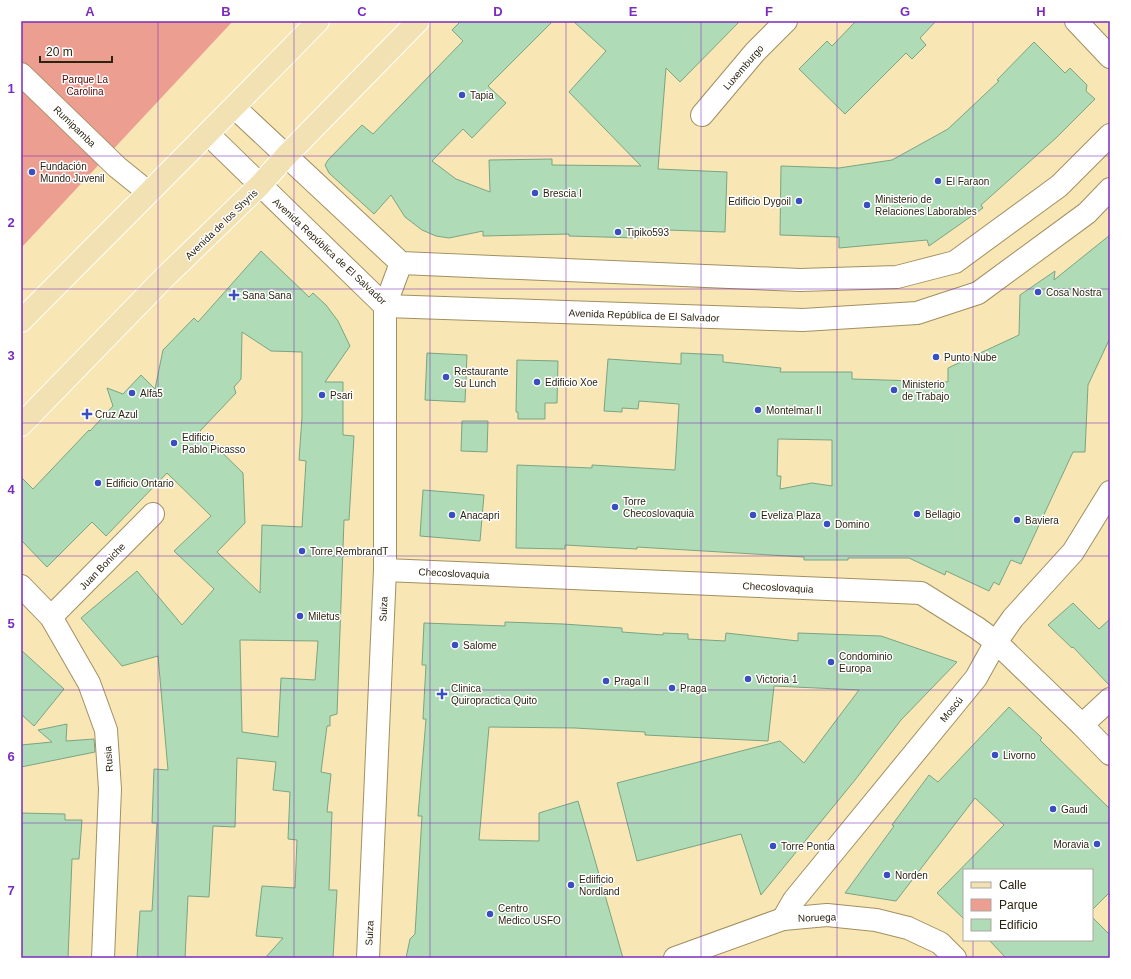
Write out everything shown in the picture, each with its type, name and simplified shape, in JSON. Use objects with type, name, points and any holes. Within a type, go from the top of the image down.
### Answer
[{"type":"main road","points":[[21,321],[148,192],[208,134],[318,21]]},
{"type":"main road","name":"Avenida de los Shyris","points":[[21,425],[163,279],[260,185],[286,156],[418,21]]},
{"type":"street","name":"Luxemburgo","points":[[702,115],[755,52],[786,21]]},
{"type":"street","points":[[1076,21],[1110,57]]},
{"type":"street","name":"Rumipamba","points":[[21,74],[117,167],[148,192]]},
{"type":"street","points":[[234,107],[401,263],[800,280],[897,277],[955,262],[1059,186],[1110,135]]},
{"type":"street","name":"Avenida República de El Salvador","points":[[208,134],[385,306],[803,320],[917,313],[978,293],[1086,213],[1110,189]]},
{"type":"street","name":"Suiza","points":[[368,958],[385,570],[385,306],[401,263]]},
{"type":"street","name":"Moscú","points":[[783,919],[794,900],[976,678],[996,642],[1013,618],[1073,552],[1110,492]]},
{"type":"street","name":"Juan Boniche","points":[[51,618],[153,514]]},
{"type":"street","name":"Checoslovaquia","points":[[385,570],[921,593],[977,628],[996,642],[1110,754]]},
{"type":"street","name":"Rusia","points":[[21,586],[51,618],[89,683],[106,730],[110,789],[102,958]]},
{"type":"street","points":[[1082,725],[1110,699]]},
{"type":"street","name":"Noruega","points":[[675,958],[783,919],[827,915],[876,920],[908,928],[940,943],[955,958]]},
{"type":"green space","name":"Parque La Carolina","points":[[21,21],[233,21],[21,248]]},
{"type":"building","points":[[461,21],[553,21],[488,86],[506,103],[472,138],[463,129],[432,161],[456,179],[490,192],[489,160],[552,159],[552,165],[641,166],[569,92],[606,51],[573,21],[740,21],[680,82],[666,68],[658,169],[727,172],[725,232],[638,229],[638,238],[569,236],[569,234],[483,236],[483,231],[449,238],[436,236],[422,230],[405,217],[391,195],[374,214],[329,173],[325,165],[362,125],[373,134],[463,41],[452,30]]},
{"type":"building","points":[[856,21],[936,21],[920,38],[926,45],[912,59],[906,53],[845,114],[799,69],[827,41],[832,46]]},
{"type":"building","points":[[1034,42],[1065,73],[1070,68],[1087,85],[1086,91],[1095,99],[1056,138],[981,205],[983,208],[929,246],[927,240],[839,248],[839,237],[780,235],[781,166],[839,168],[892,160],[948,129],[999,81],[997,80]]},
{"type":"building","points":[[1110,235],[1110,338],[1088,385],[1085,452],[1073,452],[1021,564],[1011,560],[999,585],[994,582],[989,591],[946,571],[945,575],[909,558],[804,560],[804,557],[637,547],[637,549],[565,545],[565,549],[516,548],[517,465],[592,468],[592,465],[675,470],[679,404],[639,401],[638,409],[622,408],[622,412],[604,411],[608,359],[681,364],[681,353],[723,355],[723,362],[781,368],[780,372],[852,372],[852,379],[948,382],[948,368],[1019,335],[1020,295],[1055,271],[1054,280]],"holes":[[[778,439],[832,440],[832,486],[812,483],[780,489],[781,476],[777,476]]]},
{"type":"building","points":[[261,251],[309,297],[313,293],[326,305],[338,321],[350,346],[325,382],[343,382],[343,435],[354,436],[349,520],[344,520],[337,714],[330,716],[330,726],[327,726],[321,772],[331,774],[327,812],[332,812],[329,890],[337,890],[333,958],[265,958],[283,938],[256,936],[262,886],[295,888],[297,840],[288,839],[290,792],[273,790],[276,762],[237,758],[235,827],[213,826],[209,897],[188,896],[185,958],[137,958],[140,911],[152,911],[157,823],[152,823],[154,769],[168,770],[158,656],[122,666],[81,618],[137,571],[182,625],[214,589],[174,551],[211,516],[167,473],[106,536],[92,522],[47,567],[21,540],[21,477],[33,489],[89,430],[90,431],[113,406],[107,388],[123,394],[141,375],[155,389],[163,350],[194,318],[198,322]],"holes":[[[242,332],[271,351],[302,352],[302,417],[299,460],[306,461],[302,527],[262,525],[260,593],[217,552],[245,523],[243,473],[200,431],[236,393],[234,387],[241,379]],[[240,640],[318,641],[315,680],[281,678],[278,737],[242,732]]]},
{"type":"building","name":"Restaurante Su Lunch","points":[[427,353],[467,355],[465,402],[425,400]]},
{"type":"building","name":"Edificio Xoe","points":[[517,360],[558,361],[557,403],[545,403],[545,419],[518,419],[518,412],[516,412]]},
{"type":"building","points":[[462,421],[488,421],[487,452],[461,451]]},
{"type":"building","name":"Anacapri","points":[[423,490],[484,495],[480,541],[420,536]]},
{"type":"building","points":[[1073,603],[1099,629],[1110,619],[1110,686],[1073,647],[1072,648],[1048,625]]},
{"type":"building","points":[[505,622],[622,628],[622,632],[663,635],[663,633],[688,634],[688,639],[725,641],[726,633],[798,641],[798,633],[881,636],[957,662],[901,720],[855,780],[761,895],[741,834],[637,861],[617,783],[780,741],[804,763],[859,690],[774,686],[768,741],[645,735],[645,732],[575,728],[489,727],[479,840],[539,841],[539,813],[578,801],[623,958],[406,958],[410,939],[415,934],[422,816],[418,816],[426,719],[423,719],[426,665],[422,665],[424,623],[505,626]]},
{"type":"building","points":[[21,650],[64,689],[34,726],[21,714]]},
{"type":"building","points":[[1009,707],[1042,738],[1040,740],[1110,809],[1110,892],[1093,909],[1093,869],[963,869],[963,918],[937,893],[1004,825],[975,798],[896,901],[845,893],[929,775],[938,782]]},
{"type":"building","points":[[67,724],[66,741],[94,739],[95,752],[21,767],[21,745],[52,742],[38,730]]},
{"type":"building","points":[[21,813],[65,814],[65,820],[82,820],[79,859],[72,859],[68,958],[21,958]]},
{"type":"building","points":[[1093,918],[1110,935],[1110,958],[1006,958],[990,941],[1093,941]]},
{"type":"place","name":"Tapia","points":[[462,95]]},
{"type":"place","name":"Fundación Mundo Juvenil","points":[[32,172]]},
{"type":"place","name":"El Faraon","points":[[938,181]]},
{"type":"place","name":"Brescia I","points":[[535,193]]},
{"type":"place","name":"Edificio Dygoil","points":[[799,201]]},
{"type":"place","name":"Ministerio de Relaciones Laborables","points":[[867,205]]},
{"type":"place","name":"Tipiko593","points":[[618,232]]},
{"type":"place","name":"Cosa Nostra","points":[[1038,292]]},
{"type":"place","name":"Sana Sana","points":[[234,295]]},
{"type":"place","name":"Punto Nube","points":[[936,357]]},
{"type":"place","name":"Restaurante Su Lunch","points":[[446,377]]},
{"type":"place","name":"Edificio Xoe","points":[[537,382]]},
{"type":"place","name":"Ministerio de Trabajo","points":[[894,390]]},
{"type":"place","name":"Alfa5","points":[[132,393]]},
{"type":"place","name":"Psari","points":[[322,395]]},
{"type":"place","name":"Montelmar II","points":[[758,410]]},
{"type":"place","name":"Cruz Azul","points":[[87,414]]},
{"type":"place","name":"Edificio Pablo Picasso","points":[[174,443]]},
{"type":"place","name":"Edificio Ontario","points":[[98,483]]},
{"type":"place","name":"Torre Checoslovaquia","points":[[615,507]]},
{"type":"place","name":"Bellagio","points":[[917,514]]},
{"type":"place","name":"Anacapri","points":[[452,515]]},
{"type":"place","name":"Eveliza Plaza","points":[[753,515]]},
{"type":"place","name":"Baviera","points":[[1017,520]]},
{"type":"place","name":"Domino","points":[[827,524]]},
{"type":"place","name":"Torre RembrandT","points":[[302,551]]},
{"type":"place","name":"Miletus","points":[[300,616]]},
{"type":"place","name":"Salome","points":[[455,645]]},
{"type":"place","name":"Condominio Europa","points":[[831,662]]},
{"type":"place","name":"Victoria 1","points":[[748,679]]},
{"type":"place","name":"Praga II","points":[[606,681]]},
{"type":"place","name":"Praga","points":[[672,688]]},
{"type":"place","name":"Clinica Quiropractica Quito","points":[[442,694]]},
{"type":"place","name":"Livorno","points":[[995,755]]},
{"type":"place","name":"Gaudi","points":[[1053,809]]},
{"type":"place","name":"Moravia","points":[[1097,844]]},
{"type":"place","name":"Torre Pontia","points":[[773,846]]},
{"type":"place","name":"Norden","points":[[887,875]]},
{"type":"place","name":"Ediificio Nordland","points":[[571,885]]},
{"type":"place","name":"Centro Medico USFO","points":[[490,914]]}]
